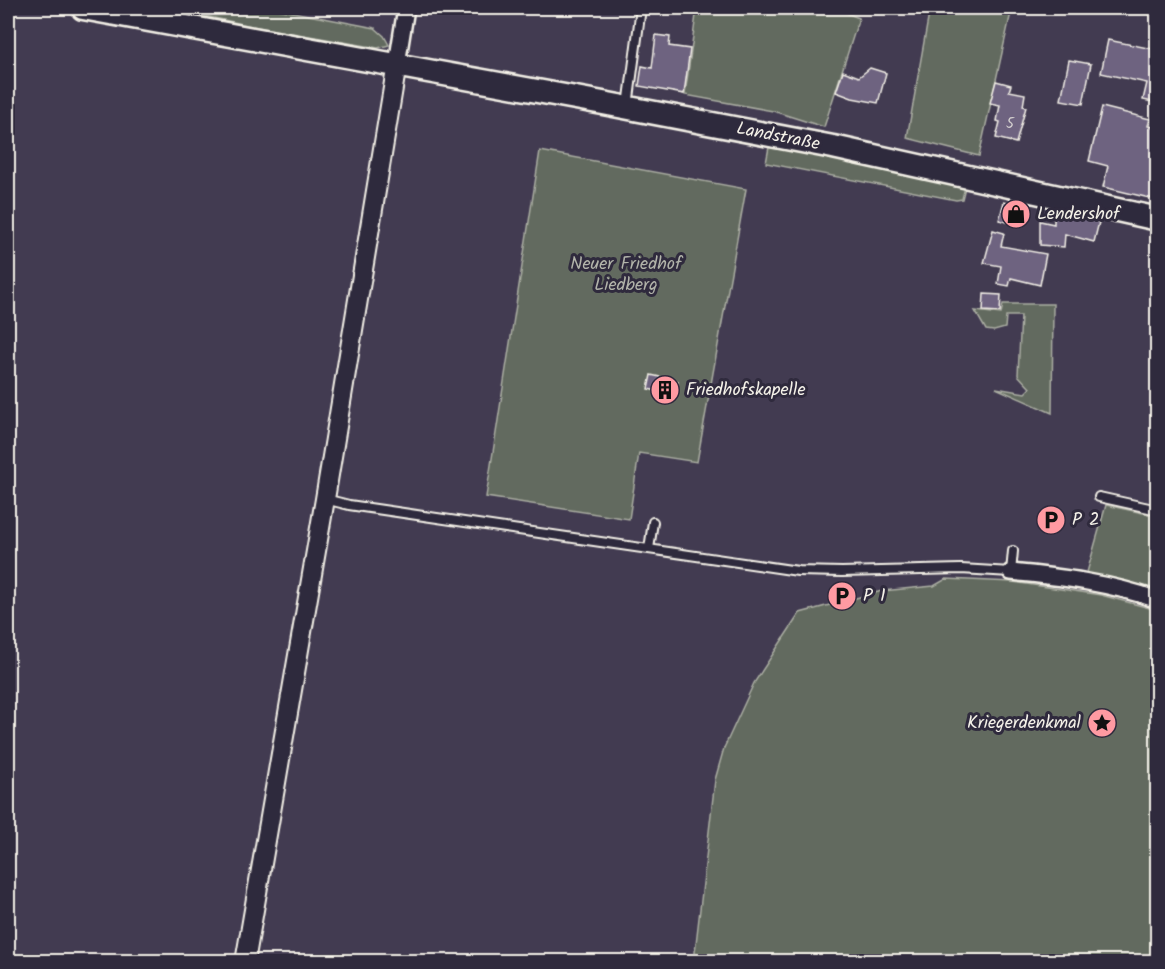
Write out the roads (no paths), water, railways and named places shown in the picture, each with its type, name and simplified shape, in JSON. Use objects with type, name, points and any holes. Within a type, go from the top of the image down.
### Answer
[{"type":"main road","name":"Landstraße","points":[[83,8],[397,64],[833,147],[1158,219]]},
{"type":"street","points":[[244,962],[325,499],[406,8]]},
{"type":"street","points":[[1011,572],[1083,580],[1158,600]]},
{"type":"lane","points":[[628,108],[641,8]]},
{"type":"lane","points":[[1099,497],[1158,510]]},
{"type":"lane","points":[[325,499],[349,505],[817,572],[961,569],[1011,572],[1013,551]]},
{"type":"lane","points":[[649,549],[653,522]]},
{"type":"place","name":"Lendershof","points":[[1016,214]]},
{"type":"place","name":"Friedhofskapelle","points":[[665,390]]},
{"type":"place","name":"P 2","points":[[1051,520]]},
{"type":"place","name":"P 1","points":[[842,596]]},
{"type":"place","name":"Kriegerdenkmal","points":[[1102,723]]},
{"type":"park label","name":"Neuer Friedhof Liedberg","points":[[626,274]]}]
